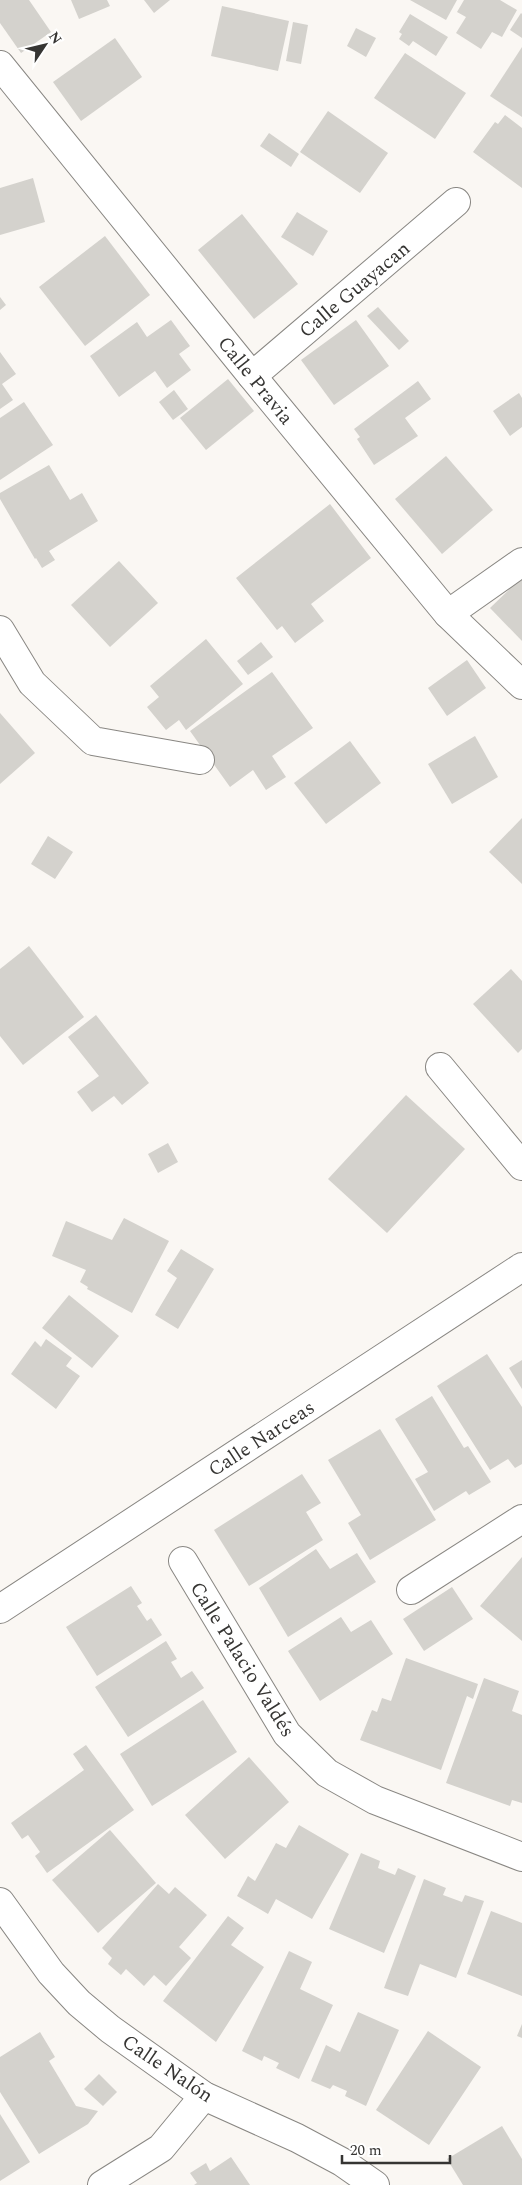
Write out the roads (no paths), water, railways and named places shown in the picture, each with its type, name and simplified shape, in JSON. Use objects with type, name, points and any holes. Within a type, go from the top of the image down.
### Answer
[{"type":"street","name":"Calle Pravia","points":[[0,65],[448,614],[522,686]]},
{"type":"street","name":"Calle Guayacan","points":[[252,376],[456,202]]},
{"type":"street","points":[[448,614],[522,562]]},
{"type":"street","points":[[0,630],[32,684],[93,741],[200,760]]},
{"type":"street","points":[[440,1066],[522,1166]]},
{"type":"street","name":"Calle Narceas","points":[[0,1609],[522,1267]]},
{"type":"street","points":[[412,1590],[522,1519]]},
{"type":"street","name":"Calle Palacio Valdés","points":[[183,1561],[287,1734],[313,1761],[327,1773],[375,1800],[522,1857]]},
{"type":"street","name":"Calle Nalón","points":[[0,1902],[51,1974],[79,2003],[110,2029],[204,2096],[335,2158],[375,2185]]},
{"type":"street","points":[[102,2185],[161,2148],[204,2096]]}]
